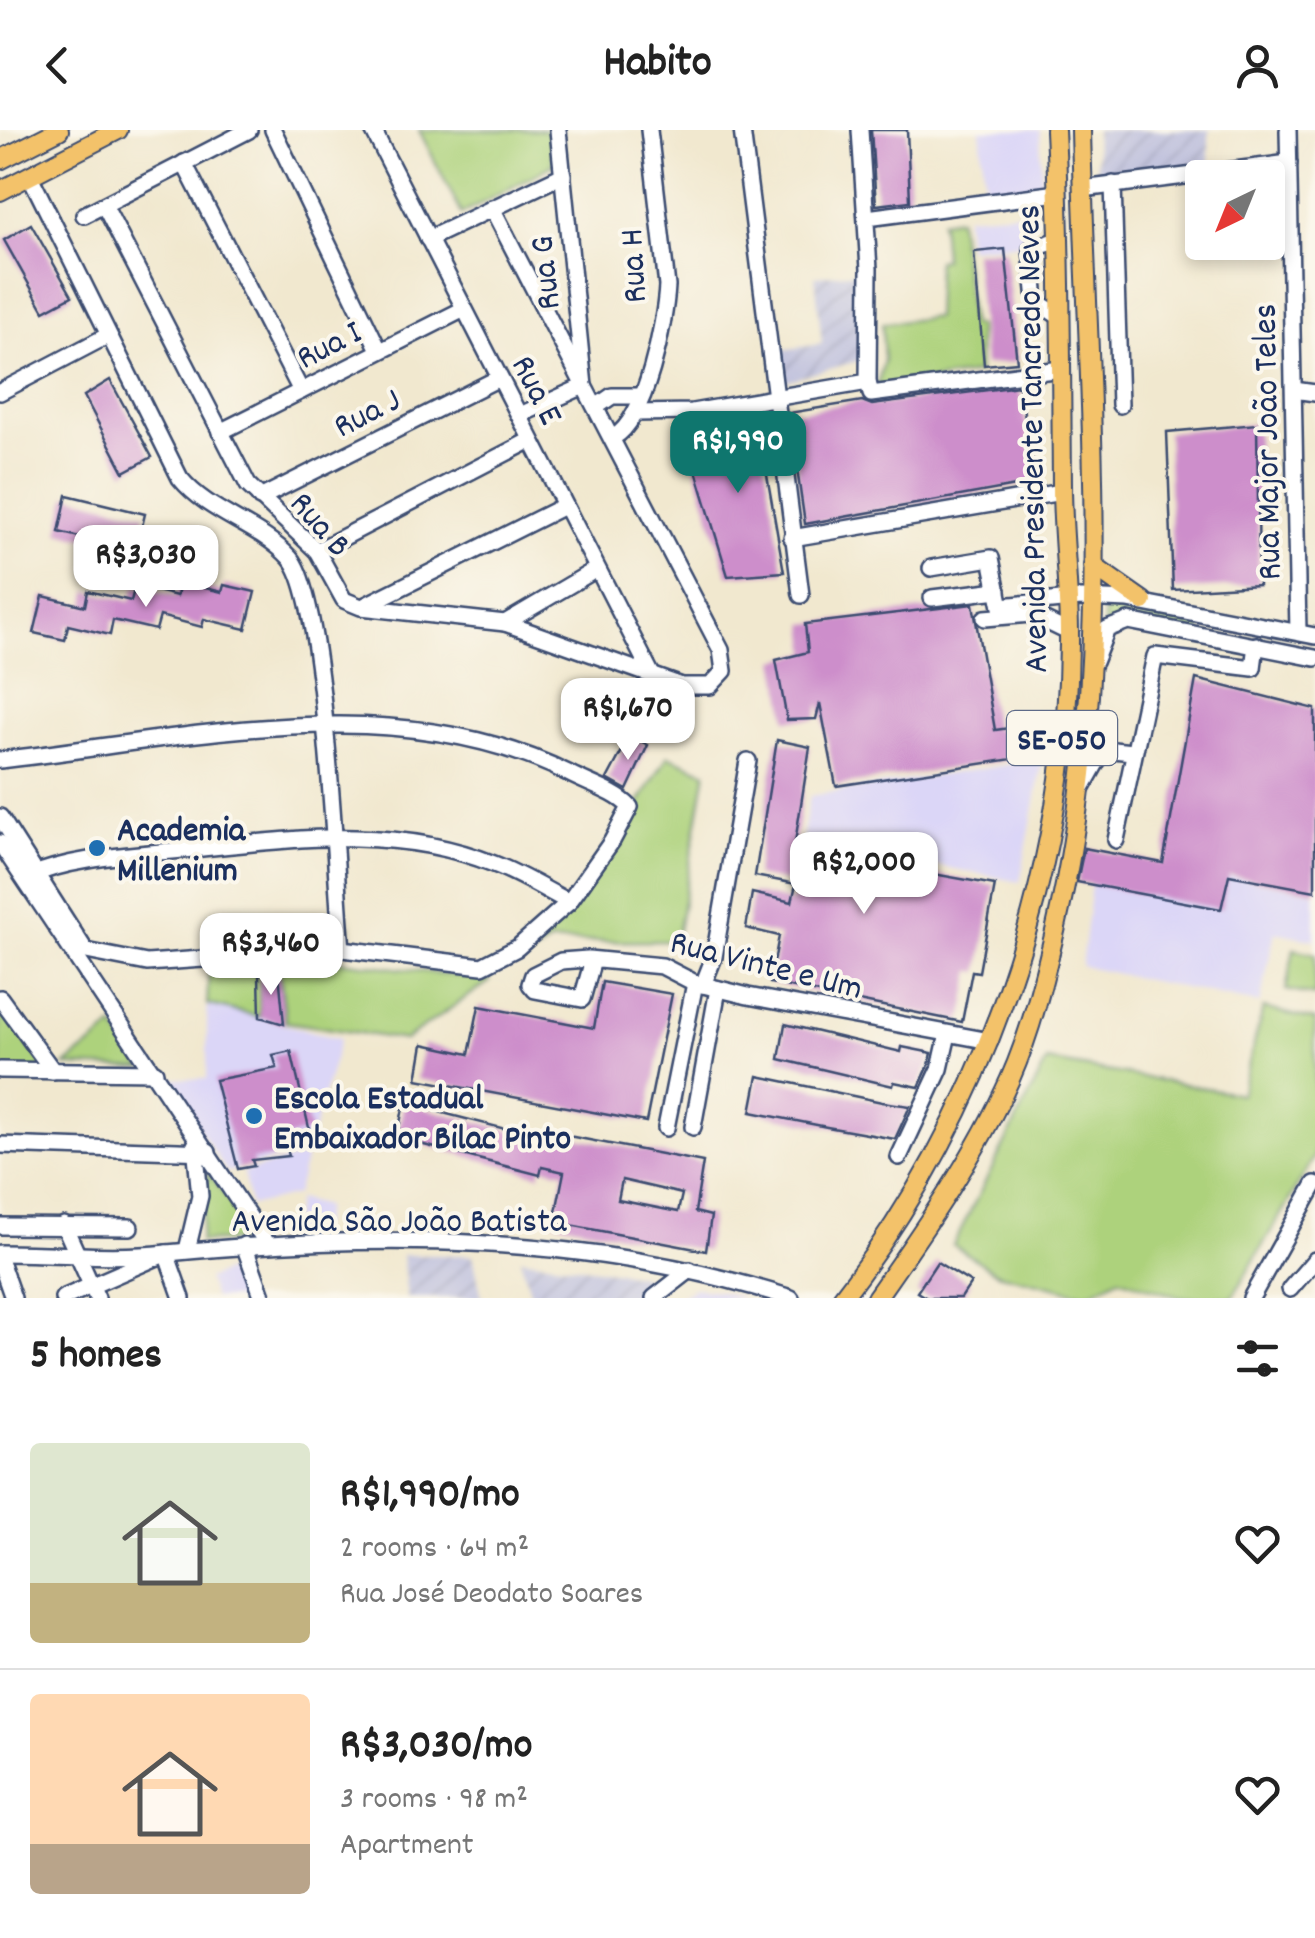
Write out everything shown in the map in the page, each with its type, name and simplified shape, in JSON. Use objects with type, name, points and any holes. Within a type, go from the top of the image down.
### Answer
[{"type":"main road","points":[[0,160],[59,130]]},
{"type":"main road","points":[[0,191],[118,130]]},
{"type":"main road","name":"Avenida Presidente Tancredo Neves","points":[[842,1298],[888,1236],[990,1042],[1028,927],[1050,828],[1063,732],[1068,632],[1055,130]]},
{"type":"main road","name":"Avenida Presidente Tancredo Neves","points":[[875,1297],[987,1126],[1012,1075],[1051,949],[1073,854],[1094,662],[1095,598],[1081,130]]},
{"type":"main road","points":[[18,151],[30,176]]},
{"type":"main road","points":[[1093,566],[1143,602]]},
{"type":"street","points":[[84,215],[249,130]]},
{"type":"street","points":[[273,130],[379,350]]},
{"type":"street","name":"Rua E","points":[[373,130],[652,676]]},
{"type":"street","name":"Rua G","points":[[558,130],[584,386],[614,438],[724,663],[721,678],[710,686],[689,688],[652,676]]},
{"type":"street","name":"Rua H","points":[[636,414],[662,332],[667,286],[649,130]]},
{"type":"street","points":[[742,130],[801,595]]},
{"type":"street","points":[[860,130],[871,394],[1061,369]]},
{"type":"street","name":"Rua Major João Teles","points":[[1288,130],[1298,632]]},
{"type":"street","points":[[184,163],[301,391]]},
{"type":"street","points":[[1082,188],[1290,163]]},
{"type":"street","points":[[428,239],[563,174]]},
{"type":"street","points":[[30,176],[180,478],[226,516],[271,542],[304,579],[318,656],[342,949]]},
{"type":"street","points":[[1113,184],[1120,405]]},
{"type":"street","points":[[866,218],[1058,194]]},
{"type":"street","name":"Rua B","points":[[104,205],[243,476],[260,498],[317,551],[344,600],[361,607]]},
{"type":"street","points":[[492,208],[584,386],[520,415]]},
{"type":"street","points":[[1059,240],[1032,249],[1035,299],[1060,317]]},
{"type":"street","name":"Rua I","points":[[220,432],[464,309]]},
{"type":"street","points":[[0,392],[108,336]]},
{"type":"street","name":"Rua J","points":[[260,498],[499,378]]},
{"type":"street","points":[[614,438],[630,427],[636,414],[692,412],[868,382]]},
{"type":"street","points":[[1294,390],[1315,393]]},
{"type":"street","points":[[596,407],[612,396],[640,396]]},
{"type":"street","points":[[317,551],[531,440]]},
{"type":"street","points":[[792,538],[1062,492]]},
{"type":"street","points":[[361,607],[564,506]]},
{"type":"street","points":[[1296,512],[1315,516]]},
{"type":"street","points":[[931,568],[991,558],[997,607]]},
{"type":"street","points":[[505,624],[595,570]]},
{"type":"street","points":[[413,584],[408,596],[418,611]]},
{"type":"street","points":[[932,598],[1032,614],[1068,632]]},
{"type":"street","points":[[997,607],[1095,598],[1143,602],[1315,636]]},
{"type":"street","points":[[361,607],[505,624],[652,676]]},
{"type":"street","points":[[1204,634],[1210,616]]},
{"type":"street","points":[[1094,662],[1104,634],[1119,622],[1204,634],[1315,658]]},
{"type":"street","points":[[1116,840],[1154,656],[1253,668],[1256,645]]},
{"type":"street","points":[[0,760],[322,723],[430,732],[490,743],[559,768],[630,805],[612,842],[569,902],[508,954],[482,966],[342,949],[153,962],[78,949]]},
{"type":"street","points":[[1082,788],[1102,751],[1112,748],[1132,752]]},
{"type":"street","points":[[666,1128],[714,957],[748,761]]},
{"type":"street","points":[[0,818],[30,875],[191,1127],[202,1152],[268,1245]]},
{"type":"street","points":[[30,875],[133,855],[332,835],[414,843],[476,858],[569,902]]},
{"type":"street","points":[[0,843],[30,875]]},
{"type":"street","name":"Rua Vinte e Um","points":[[590,960],[667,967],[706,986],[990,1042]]},
{"type":"street","points":[[693,1127],[706,986]]},
{"type":"street","points":[[0,998],[53,1071]]},
{"type":"street","points":[[898,1157],[940,1069],[948,1034]]},
{"type":"street","points":[[0,1070],[155,1072]]},
{"type":"street","points":[[0,1145],[202,1152]]},
{"type":"street","points":[[186,1250],[199,1207],[202,1152]]},
{"type":"street","points":[[1251,1298],[1315,1184]]},
{"type":"street","points":[[64,1225],[95,1292]]},
{"type":"street","points":[[0,1226],[130,1227]]},
{"type":"street","name":"Avenida São João Batista","points":[[0,1253],[166,1254],[268,1245],[501,1242],[718,1272],[792,1298]]},
{"type":"street","points":[[244,1246],[264,1298]]},
{"type":"street","points":[[63,1298],[95,1292],[166,1254],[182,1298]]},
{"type":"street","points":[[1290,1289],[1315,1260]]},
{"type":"street","points":[[0,1261],[13,1298]]},
{"type":"street","points":[[654,1298],[690,1270]]},
{"type":"shaded area","points":[[980,130],[1040,130],[1042,188],[986,197]]},
{"type":"shaded area","points":[[1095,130],[1213,130],[1209,131],[1209,160],[1185,160],[1185,167],[1097,179]]},
{"type":"shaded area","points":[[1022,212],[1024,243],[968,248],[965,216]]},
{"type":"shaded area","points":[[858,272],[861,360],[786,381],[781,350],[822,344],[815,276]]},
{"type":"shaded area","points":[[1043,759],[1020,882],[802,839],[810,796]]},
{"type":"shaded area","points":[[1228,876],[1315,892],[1315,940],[1275,932],[1260,1004],[1081,966],[1091,885],[1221,909]]},
{"type":"shaded area","name":"Escola Estadual Embaixador Bilac Pinto","points":[[207,1004],[340,1039],[307,1152],[227,1172],[167,1078],[207,1079]]},
{"type":"shaded area","points":[[306,1156],[296,1195],[250,1206],[243,1172]]},
{"type":"shaded area","points":[[297,1199],[325,1206],[318,1238],[290,1235]]},
{"type":"shaded area","points":[[402,1255],[473,1255],[482,1298],[407,1298]]},
{"type":"shaded area","points":[[520,1258],[640,1275],[656,1288],[643,1298],[532,1298]]},
{"type":"shaded area","points":[[227,1271],[237,1273],[246,1298],[214,1298],[207,1279]]},
{"type":"shaded area","points":[[694,1288],[719,1291],[744,1298],[676,1298]]},
{"type":"green space","points":[[419,130],[550,130],[553,165],[462,214]]},
{"type":"green space","points":[[958,218],[971,325],[978,326],[978,373],[876,389],[884,361],[882,324],[935,317],[937,260],[944,259],[941,221]]},
{"type":"green space","points":[[1104,606],[1202,623],[1200,633],[1104,626]]},
{"type":"green space","points":[[668,756],[706,772],[676,941],[550,942],[533,954],[527,947],[581,897]]},
{"type":"green space","points":[[1294,949],[1315,954],[1315,996],[1286,990]]},
{"type":"green space","points":[[278,961],[340,961],[467,977],[484,975],[490,981],[405,1040],[286,1022]]},
{"type":"green space","points":[[259,964],[260,1017],[207,1004],[209,969]]},
{"type":"green space","points":[[0,1002],[48,1072],[0,1070]]},
{"type":"green space","points":[[1263,1008],[1315,1020],[1315,1156],[1232,1298],[1182,1298],[1119,1278],[1087,1295],[997,1273],[953,1245],[1047,1061],[1241,1094]]},
{"type":"green space","points":[[114,1027],[143,1069],[65,1066]]},
{"type":"green space","points":[[208,1171],[257,1240],[200,1242]]},
{"type":"water","points":[[152,532],[190,557],[186,562],[170,552],[162,561],[142,546]]},
{"type":"building","points":[[871,130],[907,130],[910,201],[876,205]]},
{"type":"building","points":[[31,224],[72,296],[44,311],[4,240]]},
{"type":"building","points":[[1005,249],[1017,362],[984,365],[974,252]]},
{"type":"building","points":[[110,380],[152,457],[124,472],[84,396]]},
{"type":"building","points":[[1019,386],[1037,482],[805,524],[789,413],[862,401],[872,405]]},
{"type":"building","points":[[757,418],[784,572],[728,576],[685,434]]},
{"type":"building","points":[[1257,424],[1259,585],[1173,590],[1167,432]]},
{"type":"building","points":[[67,495],[145,514],[136,551],[59,532]]},
{"type":"building","points":[[180,582],[222,592],[224,585],[255,592],[246,629],[204,619],[202,627],[160,616],[156,630],[113,620],[110,635],[68,625],[65,640],[34,633],[43,596],[85,606],[88,591],[131,601],[135,586],[177,596]]},
{"type":"building","points":[[973,604],[995,730],[1017,727],[1019,758],[836,786],[820,703],[816,719],[787,720],[776,660],[808,652],[805,624]]},
{"type":"building","points":[[1196,679],[1315,709],[1315,891],[1229,875],[1221,909],[1077,882],[1084,848],[1163,863]]},
{"type":"building","points":[[630,736],[648,745],[627,790],[607,779]]},
{"type":"building","points":[[777,740],[810,747],[794,849],[995,885],[979,972],[972,971],[962,1022],[770,983],[779,936],[746,928],[752,893],[792,902],[796,884],[755,876]]},
{"type":"building","points":[[279,973],[284,1024],[260,1017],[259,974]]},
{"type":"building","points":[[602,982],[672,994],[646,1122],[417,1079],[423,1044],[469,1054],[479,1006],[594,1028]]},
{"type":"building","points":[[785,1024],[901,1052],[902,1047],[932,1053],[919,1087],[894,1082],[893,1086],[779,1059]]},
{"type":"building","points":[[291,1051],[310,1132],[284,1138],[289,1156],[252,1160],[254,1166],[238,1169],[215,1080],[277,1068],[273,1055]]},
{"type":"building","points":[[758,1076],[910,1106],[895,1139],[751,1112]]},
{"type":"building","points":[[404,1103],[552,1141],[553,1133],[703,1162],[695,1212],[711,1216],[706,1251],[554,1222],[564,1172],[542,1167],[540,1175],[397,1138]],"holes":[[[622,1180],[682,1194],[678,1212],[618,1200]]]},
{"type":"building","points":[[937,1262],[971,1283],[961,1298],[927,1298],[917,1292]]},
{"type":"place","name":"Academia Millenium","points":[[97,848]]},
{"type":"place","name":"Escola Estadual Embaixador Bilac Pinto","points":[[254,1116]]}]
